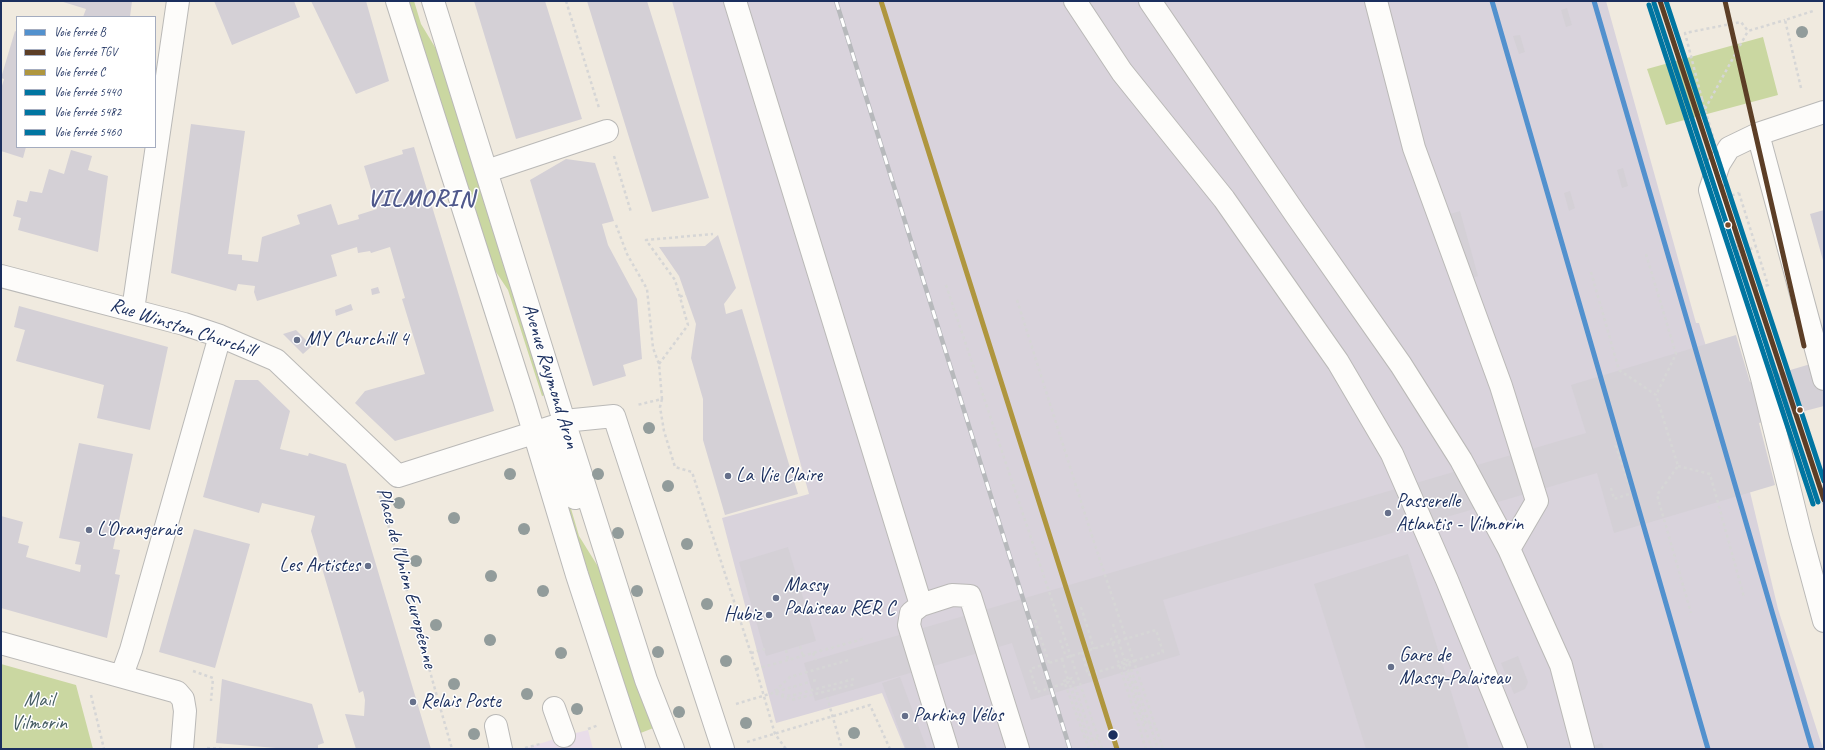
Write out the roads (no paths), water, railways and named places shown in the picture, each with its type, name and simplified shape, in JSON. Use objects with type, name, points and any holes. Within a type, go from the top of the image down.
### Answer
[{"type":"street","points":[[133,310],[178,1]]},
{"type":"street","name":"Avenue Raymond Aron","points":[[397,1],[577,575],[634,749]]},
{"type":"street","name":"Avenue Raymond Aron","points":[[434,1],[564,424],[646,680],[673,749]]},
{"type":"street","points":[[735,1],[921,605]]},
{"type":"street","points":[[1075,1],[1122,72],[1224,199],[1342,368],[1392,454],[1447,580],[1516,749]]},
{"type":"street","points":[[1150,1],[1291,208],[1401,365],[1461,460],[1509,549],[1561,665],[1583,749]]},
{"type":"street","points":[[1376,1],[1414,148],[1501,386],[1537,500],[1509,549]]},
{"type":"street","points":[[1824,112],[1758,134],[1729,148],[1719,164],[1710,190],[1762,378],[1800,532],[1824,621]]},
{"type":"street","points":[[487,171],[607,132]]},
{"type":"street","points":[[1758,134],[1824,379]]},
{"type":"street","name":"Rue Winston Churchill","points":[[1,276],[184,324],[220,336],[276,360],[376,456]]},
{"type":"street","points":[[122,676],[140,620],[220,336]]},
{"type":"street","points":[[533,434],[574,420],[614,416],[723,749]]},
{"type":"street","points":[[533,434],[548,439],[554,456],[568,477],[591,544],[612,571]]},
{"type":"street","name":"Place de l'Union Européenne","points":[[376,456],[398,476],[533,434]]},
{"type":"street","points":[[947,749],[909,625],[911,613],[921,605],[952,595],[970,596],[1018,749]]},
{"type":"street","points":[[1,643],[85,665],[177,692],[183,699],[185,711],[182,747]]},
{"type":"street","points":[[554,708],[564,736]]},
{"type":"street","points":[[496,726],[501,749]]},
{"type":"railway","points":[[836,1],[1070,749]]},
{"type":"rail line","name":"C","points":[[881,1],[1117,749]]},
{"type":"rail line","name":"B","points":[[1492,1],[1708,749]]},
{"type":"rail line","name":"B","points":[[1594,1],[1812,749]]},
{"type":"rail line","name":"TGV","points":[[1660,1],[1824,500]]},
{"type":"rail line","name":"5482","points":[[1666,1],[1824,481]]},
{"type":"rail line","name":"TGV","points":[[1725,1],[1804,346]]},
{"type":"rail line","name":"5440","points":[[1654,3],[1818,502]]},
{"type":"rail line","name":"5460","points":[[1649,5],[1813,504]]},
{"type":"place","name":"MY Churchill 4","points":[[297,340]]},
{"type":"place","name":"La Vie Claire","points":[[728,476]]},
{"type":"place","name":"Passerelle Atlantis - Vilmorin","points":[[1388,513]]},
{"type":"place","name":"L'Orangeraie","points":[[89,530]]},
{"type":"place","name":"Les Artistes","points":[[368,566]]},
{"type":"place","name":"Massy Palaiseau RER C","points":[[776,598]]},
{"type":"place","name":"Hubiz","points":[[769,615]]},
{"type":"place","name":"Gare de Massy-Palaiseau","points":[[1391,667]]},
{"type":"place","name":"Relais Poste","points":[[413,702]]},
{"type":"place","name":"Parking Vélos","points":[[905,716]]},
{"type":"district","name":"VILMORIN","points":[[421,200]]},
{"type":"park label","name":"Mail Vilmorin","points":[[39,712]]}]
